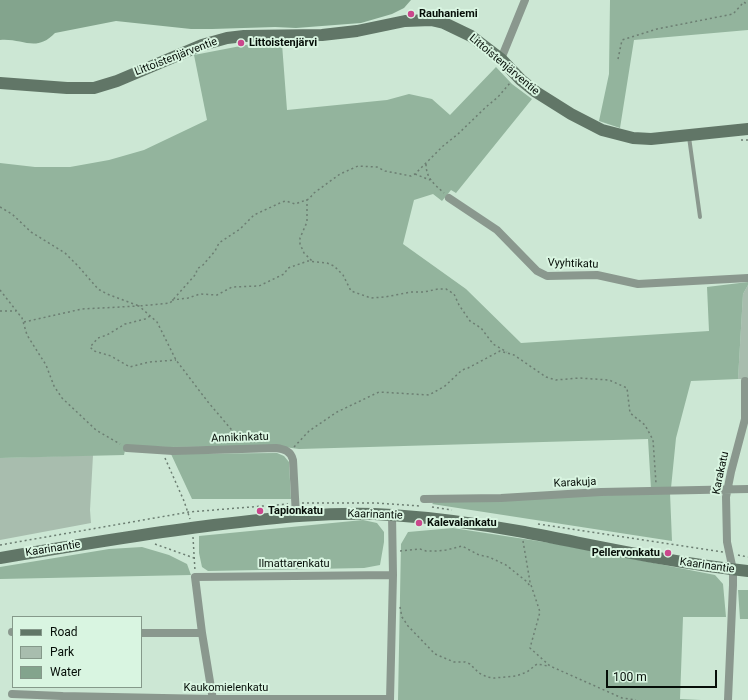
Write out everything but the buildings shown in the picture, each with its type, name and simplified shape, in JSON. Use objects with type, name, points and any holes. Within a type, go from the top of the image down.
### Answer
[{"type":"street","points":[[501,59],[525,0]]},
{"type":"street","name":"Littoistenjärventie","points":[[0,83],[67,88],[94,88],[117,81],[212,41],[244,36],[329,34],[357,31],[421,19],[444,23],[466,33],[501,59],[521,80],[536,92],[571,114],[602,130],[634,138],[651,139],[748,129]]},
{"type":"street","name":"Vyyhtikatu","points":[[449,198],[497,230],[537,271],[547,276],[597,275],[638,284],[748,278]]},
{"type":"street","name":"Karakatu","points":[[733,570],[727,542],[726,504],[745,419],[745,381]]},
{"type":"street","name":"Annikinkatu","points":[[127,448],[163,451],[280,448],[289,452]]},
{"type":"street","points":[[289,452],[293,460],[296,516]]},
{"type":"street","name":"Karakuja","points":[[424,499],[501,498],[601,492],[748,489]]},
{"type":"street","name":"Kaarinantie","points":[[0,558],[167,531],[296,516],[339,514],[392,515],[447,520],[521,532],[676,561],[748,571]]},
{"type":"street","points":[[390,699],[392,515]]},
{"type":"street","points":[[728,700],[733,570]]},
{"type":"street","name":"Ilmattarenkatu","points":[[195,577],[392,575]]},
{"type":"street","points":[[195,577],[202,633],[213,699]]},
{"type":"street","points":[[142,632],[202,633]]},
{"type":"street","name":"Kaukomielenkatu","points":[[12,694],[62,698],[390,699]]},
{"type":"lane","points":[[689,136],[700,217]]},
{"type":"path","points":[[618,58],[622,40],[657,29],[733,14],[744,2],[748,5]]},
{"type":"path","points":[[24,322],[82,309],[170,303],[196,274],[197,269],[203,265],[215,251],[219,242],[240,229],[254,215],[282,202],[286,201],[296,204],[307,200],[340,174],[358,166],[377,167],[385,172],[411,176],[415,174],[443,146],[498,97],[513,80]]},
{"type":"path","points":[[426,164],[426,170],[430,180]]},
{"type":"path","points":[[415,174],[430,180],[449,198]]},
{"type":"path","points":[[307,200],[307,222],[300,238],[300,244],[304,253],[312,261]]},
{"type":"path","points":[[0,207],[12,214],[31,232],[65,253],[98,289],[139,306],[157,322],[176,360],[208,402],[248,450]]},
{"type":"path","points":[[172,300],[200,294],[217,295],[232,287],[259,286],[284,274],[288,268],[308,261],[327,263],[334,266],[343,275],[351,291],[371,298],[446,289],[454,294],[459,305],[470,321],[481,328],[493,344],[514,355],[546,377],[556,380],[578,378],[609,380],[627,388],[630,413],[645,426],[653,440],[657,491]]},
{"type":"path","points":[[0,290],[24,322],[27,335],[46,366],[54,386],[62,398],[77,414],[96,430],[127,448]]},
{"type":"path","points":[[0,311],[17,311]]},
{"type":"path","points":[[150,316],[145,319],[125,324],[107,335],[98,338],[90,347],[94,351],[111,356],[130,367],[149,362],[176,360]]},
{"type":"path","points":[[289,452],[308,431],[337,412],[379,392],[429,395],[445,386],[462,370],[500,351],[511,354]]},
{"type":"path","points":[[163,451],[187,506],[191,521]]},
{"type":"path","points":[[521,532],[532,589],[540,612],[530,648],[550,666]]},
{"type":"path","points":[[193,534],[195,577]]},
{"type":"path","points":[[155,544],[173,552],[194,558]]},
{"type":"path","points":[[392,552],[420,549],[426,551],[436,551],[462,546],[478,555],[489,557],[506,565],[526,580],[532,589]]},
{"type":"path","points":[[400,603],[402,617],[408,626],[435,654],[454,662],[465,662],[470,664],[479,673],[487,677],[494,678],[516,676],[527,672],[537,664],[550,666],[622,698],[636,700]]},
{"type":"green space","points":[[748,285],[748,379],[738,379],[743,294]]},
{"type":"green space","points":[[93,455],[90,510],[91,523],[0,540],[0,458]]},
{"type":"shaded area","points":[[610,0],[748,0],[748,30],[634,40],[620,128],[599,121],[609,74]]},
{"type":"shaded area","points":[[251,44],[282,44],[287,110],[387,100],[409,94],[432,99],[450,115],[496,67],[512,84],[532,99],[456,193],[451,190],[442,201],[433,194],[414,200],[403,244],[466,289],[521,343],[709,331],[707,287],[748,282],[743,294],[738,379],[691,381],[676,438],[671,488],[651,489],[648,439],[299,449],[277,446],[126,446],[124,455],[0,458],[0,163],[35,167],[70,167],[109,160],[144,150],[207,120],[194,55]]},
{"type":"shaded area","points":[[277,453],[284,456],[289,462],[291,499],[192,499],[171,454]]},
{"type":"shaded area","points":[[670,493],[672,541],[432,504],[435,501]]},
{"type":"shaded area","points":[[363,520],[377,523],[384,532],[384,542],[380,565],[364,568],[208,571],[202,567],[199,553],[199,536]]},
{"type":"shaded area","points":[[453,528],[557,544],[715,575],[723,584],[726,617],[683,617],[680,699],[701,700],[398,700],[401,544],[408,532]]},
{"type":"shaded area","points":[[142,547],[169,555],[187,564],[191,575],[0,579],[0,567],[109,549]]},
{"type":"shaded area","points":[[738,590],[748,590],[748,619],[740,619]]},
{"type":"water","name":"Littoistenjärvi","points":[[0,0],[411,0],[404,8],[392,14],[361,23],[296,28],[191,29],[116,21],[55,33],[42,42],[29,43],[0,40]]},
{"type":"place","name":"Rauhaniemi","points":[[411,14]]},
{"type":"place","name":"Littoistenjärvi","points":[[241,43]]},
{"type":"place","name":"Tapionkatu","points":[[260,511]]},
{"type":"place","name":"Kalevalankatu","points":[[419,523]]},
{"type":"place","name":"Pellervonkatu","points":[[668,553]]}]
